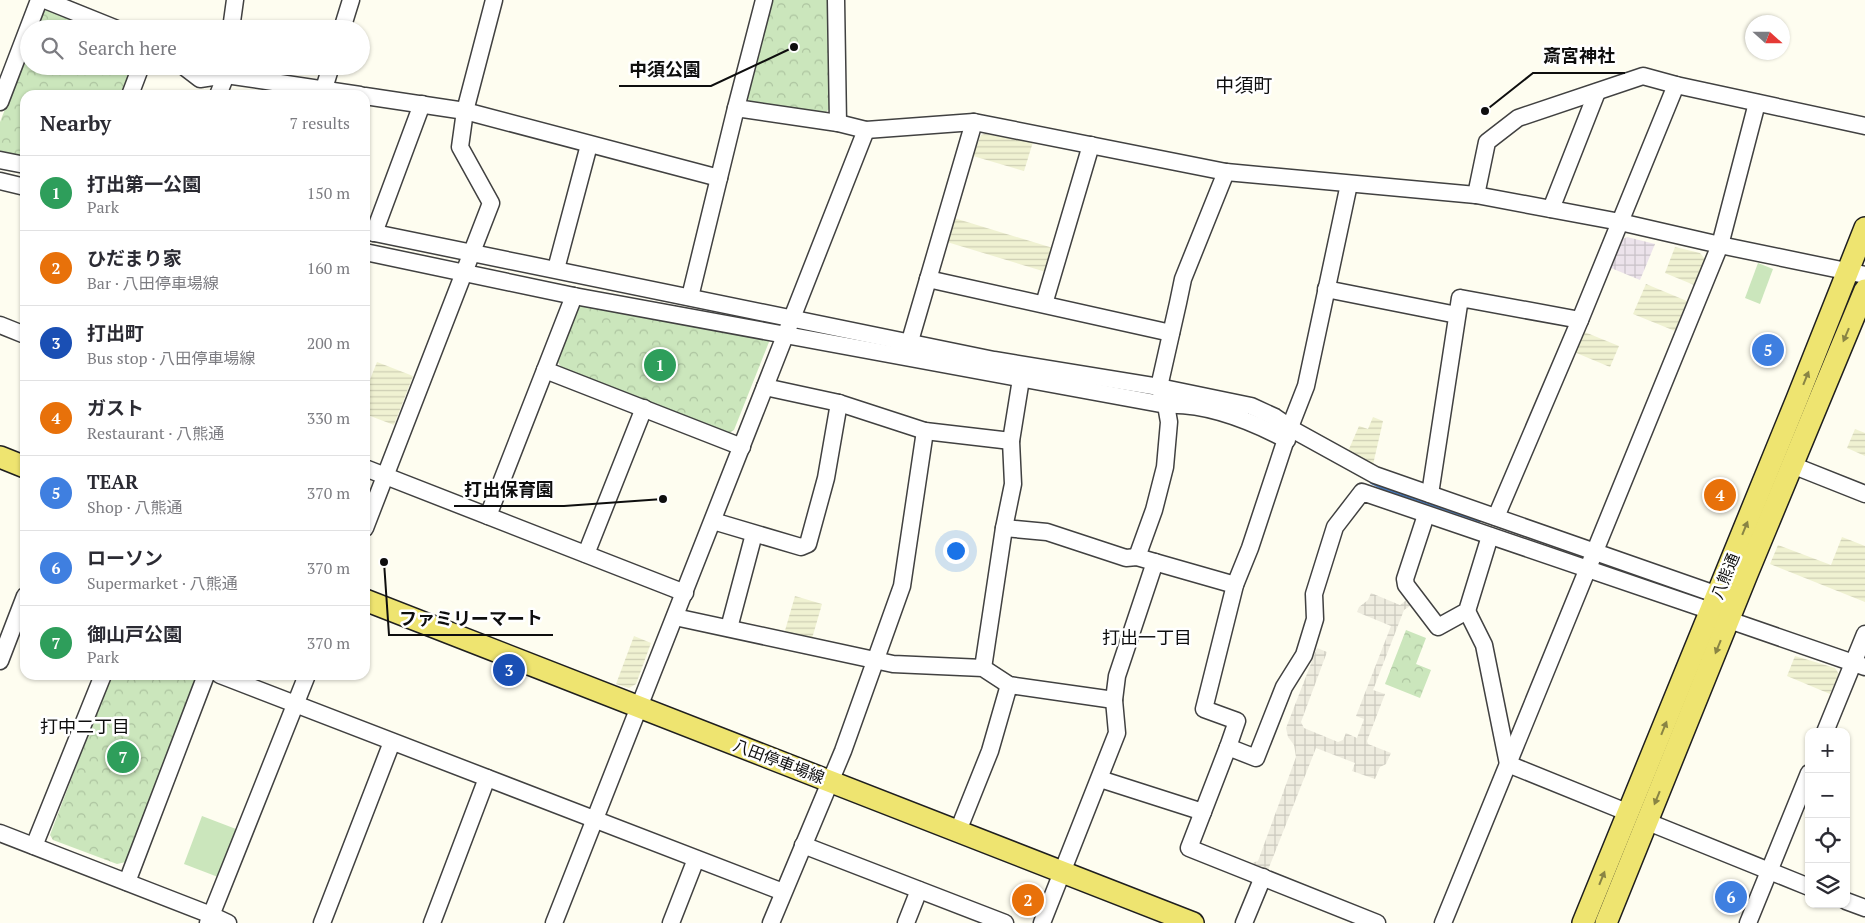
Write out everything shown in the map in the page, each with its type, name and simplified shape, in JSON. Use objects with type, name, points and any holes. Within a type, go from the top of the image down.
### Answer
[{"type":"main road","name":"八熊通","points":[[1584,923],[1629,813],[1719,609],[1857,273],[1865,228]]},
{"type":"main road","name":"八熊通","points":[[1606,923],[1648,822],[1719,609],[1792,465],[1865,290]]},
{"type":"main road","points":[[0,458],[20,465]]},
{"type":"main road","name":"八田停車場線","points":[[370,602],[1193,923]]},
{"type":"street","points":[[31,20],[39,0]]},
{"type":"street","points":[[45,0],[95,20]]},
{"type":"street","points":[[232,20],[234,0]]},
{"type":"street","points":[[345,20],[351,0]]},
{"type":"street","points":[[370,515],[491,203],[460,147],[465,111],[494,0]]},
{"type":"street","points":[[690,297],[764,0]]},
{"type":"street","points":[[836,0],[838,123]]},
{"type":"street","points":[[0,102],[20,50]]},
{"type":"street","points":[[132,90],[138,75]]},
{"type":"street","points":[[195,75],[200,79],[213,75]]},
{"type":"street","points":[[220,90],[225,75]]},
{"type":"street","points":[[244,75],[314,90]]},
{"type":"street","points":[[324,90],[328,75]]},
{"type":"street","points":[[1476,195],[1487,142],[1518,118],[1643,76],[1676,85],[1865,126]]},
{"type":"street","points":[[1496,517],[1580,320],[1676,85]]},
{"type":"street","points":[[1551,209],[1598,92]]},
{"type":"street","points":[[370,97],[465,111],[719,178]]},
{"type":"street","points":[[1443,923],[1720,245],[1757,103]]},
{"type":"street","points":[[422,104],[370,232],[910,341],[994,360],[1159,387],[1251,406],[1275,417],[1288,433]]},
{"type":"street","points":[[736,108],[838,123],[866,130],[974,122],[1226,172],[1476,195],[1620,222],[1857,273]]},
{"type":"street","points":[[910,341],[974,122]]},
{"type":"street","points":[[554,923],[866,130]]},
{"type":"street","points":[[556,269],[589,145]]},
{"type":"street","points":[[1044,304],[1091,145]]},
{"type":"street","points":[[0,160],[20,164]]},
{"type":"street","points":[[1137,556],[1154,510],[1165,466],[1169,422],[1166,405],[1159,387],[1183,280],[1226,172]]},
{"type":"street","points":[[0,182],[20,186]]},
{"type":"street","points":[[1349,184],[1306,386],[1288,433],[1250,548],[1235,585],[1217,651],[1204,709],[1237,721],[1189,848],[1377,923]]},
{"type":"street","points":[[370,255],[464,272],[574,296],[1021,379],[1166,405],[1181,404],[1220,412],[1288,433],[1375,475],[1595,552],[1719,609],[1859,665]]},
{"type":"street","points":[[928,279],[1171,333]]},
{"type":"street","points":[[1326,289],[1458,314]]},
{"type":"street","points":[[488,516],[574,296]]},
{"type":"street","points":[[1430,494],[1460,298],[1580,320]]},
{"type":"street","points":[[0,325],[20,330]]},
{"type":"street","points":[[545,370],[742,447]]},
{"type":"street","points":[[983,668],[1004,528],[1013,484],[1011,441],[1021,379]]},
{"type":"street","points":[[765,387],[840,404],[925,431],[1011,441]]},
{"type":"street","points":[[713,521],[801,547],[808,544],[826,478],[840,404]]},
{"type":"street","points":[[586,554],[644,408]]},
{"type":"street","points":[[771,923],[831,781],[902,586],[925,431]]},
{"type":"street","points":[[1792,465],[1865,494]]},
{"type":"street","points":[[370,470],[685,592]]},
{"type":"street","points":[[1228,748],[1256,758],[1284,687],[1304,654],[1310,637],[1315,620],[1314,594],[1335,527],[1362,492],[1588,569],[1719,609]]},
{"type":"street","points":[[1426,515],[1405,579],[1406,585],[1438,627],[1467,611]]},
{"type":"street","points":[[1004,528],[1047,532],[1126,558],[1137,556],[1235,585]]},
{"type":"street","points":[[729,628],[754,534]]},
{"type":"street","points":[[1490,536],[1467,611],[1484,645],[1508,764]]},
{"type":"street","points":[[1042,923],[1117,733],[1114,700],[1117,676],[1155,562]]},
{"type":"street","points":[[0,661],[20,609]]},
{"type":"street","points":[[675,617],[893,664],[983,668],[1009,685],[1114,700]]},
{"type":"street","points":[[1827,728],[1859,665],[1865,634]]},
{"type":"street","points":[[34,846],[101,680]]},
{"type":"street","points":[[127,882],[204,680]]},
{"type":"street","points":[[233,680],[783,892]]},
{"type":"street","points":[[209,919],[305,680]]},
{"type":"street","points":[[958,831],[990,751],[1009,685]]},
{"type":"street","points":[[322,923],[392,742]]},
{"type":"street","points":[[1508,764],[1629,813]]},
{"type":"street","points":[[1748,923],[1809,773]]},
{"type":"street","points":[[432,923],[487,778]]},
{"type":"street","points":[[1100,779],[1203,812]]},
{"type":"street","points":[[1648,822],[1805,885]]},
{"type":"street","points":[[0,833],[127,882],[209,919],[228,923]]},
{"type":"street","points":[[803,845],[1005,923]]},
{"type":"street","points":[[671,923],[696,859]]},
{"type":"street","points":[[1244,923],[1263,876]]},
{"type":"street","points":[[906,923],[919,890]]},
{"type":"street","points":[[1850,902],[1865,908]]},
{"type":"shaded area","points":[[1627,237],[1655,244],[1640,280],[1611,268],[1623,239]]},
{"type":"shaded area","points":[[1371,593],[1400,605],[1409,598],[1413,604],[1404,610],[1373,690],[1385,694],[1367,741],[1368,744],[1391,753],[1386,764],[1380,767],[1375,779],[1352,771],[1355,763],[1316,748],[1268,870],[1252,863],[1258,861],[1296,757],[1294,745],[1288,737],[1286,728],[1317,648],[1327,652],[1301,722],[1304,728],[1338,742],[1343,740],[1346,733],[1357,738],[1364,719],[1356,716],[1391,626],[1357,612],[1359,607],[1368,600]]},
{"type":"green space","points":[[768,0],[831,0],[831,107],[823,115],[751,103],[744,94]]},
{"type":"green space","points":[[48,9],[75,20],[39,20],[42,13]]},
{"type":"green space","points":[[20,71],[20,75],[129,75],[123,90],[20,90],[20,159],[0,155],[0,122]]},
{"type":"green space","points":[[985,134],[1033,142],[1024,171],[973,156],[981,135]]},
{"type":"green space","points":[[954,218],[1053,248],[1046,272],[947,242]]},
{"type":"green space","points":[[1675,247],[1700,253],[1705,259],[1694,285],[1665,273]]},
{"type":"green space","points":[[1758,263],[1773,269],[1760,304],[1745,298]]},
{"type":"green space","points":[[1646,284],[1687,301],[1675,331],[1633,314]]},
{"type":"green space","points":[[579,304],[766,336],[769,342],[734,430],[729,433],[562,368],[557,361]]},
{"type":"green space","points":[[1582,331],[1619,346],[1610,367],[1574,352]]},
{"type":"green space","points":[[377,362],[413,376],[394,425],[370,416],[370,380]]},
{"type":"green space","points":[[1373,417],[1383,421],[1372,469],[1346,456],[1359,426],[1368,429]]},
{"type":"green space","points":[[1855,429],[1865,433],[1865,456],[1847,448]]},
{"type":"green space","points":[[1842,537],[1865,546],[1865,602],[1770,564],[1778,545],[1831,565]]},
{"type":"green space","points":[[795,596],[822,604],[811,642],[784,634]]},
{"type":"green space","points":[[1406,630],[1426,638],[1416,664],[1431,670],[1420,698],[1385,684]]},
{"type":"green space","points":[[634,636],[651,643],[636,684],[629,688],[616,684]]},
{"type":"green space","points":[[1795,656],[1835,668],[1839,674],[1830,694],[1787,676]]},
{"type":"green space","points":[[109,680],[196,680],[126,862],[117,864],[53,840],[50,835]]},
{"type":"green space","points":[[202,816],[236,829],[218,877],[184,864]]},
{"type":"waterway","points":[[1372,482],[1480,520]]},
{"type":"place","name":"中須公園","points":[[794,47]]},
{"type":"place","name":"斎宮神社","points":[[1485,111]]},
{"type":"place","name":"TEAR","points":[[1768,350]]},
{"type":"place","name":"打出第一公園","points":[[660,365]]},
{"type":"place","name":"ガスト","points":[[1720,495]]},
{"type":"place","name":"打出保育園","points":[[663,499]]},
{"type":"place","name":"ファミリーマート","points":[[384,562]]},
{"type":"place","name":"打出町","points":[[509,670]]},
{"type":"place","name":"御山戸公園","points":[[123,757]]},
{"type":"place","name":"ローソン","points":[[1731,897]]},
{"type":"place","name":"ひだまり家","points":[[1028,900]]},
{"type":"district","name":"中須町","points":[[1244,84]]},
{"type":"district","name":"打出一丁目","points":[[1147,637]]},
{"type":"district","name":"打中二丁目","points":[[85,726]]}]
